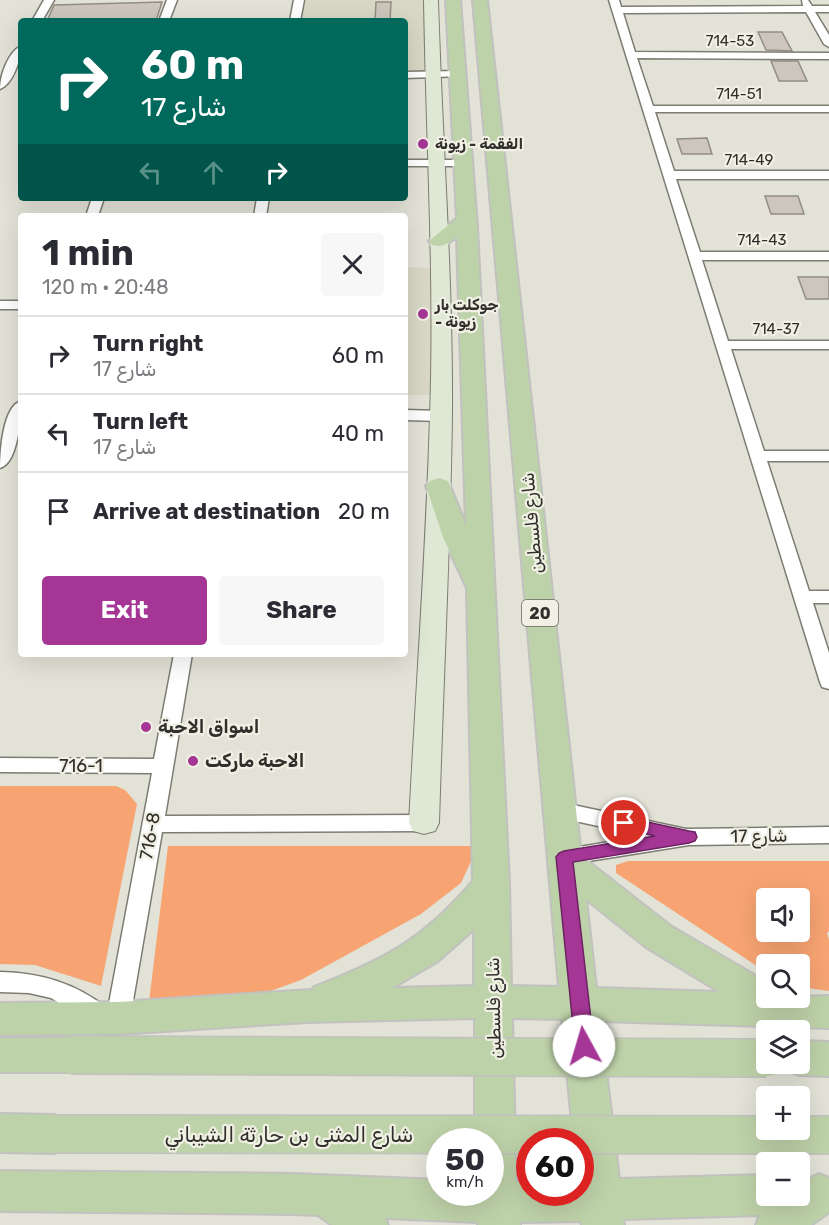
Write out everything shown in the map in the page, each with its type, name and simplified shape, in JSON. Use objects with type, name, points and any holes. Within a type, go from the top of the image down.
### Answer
[{"type":"main road","name":"شارع فلسطين","points":[[453,0],[446,74],[464,163],[492,883],[497,1214]]},
{"type":"main road","name":"شارع فلسطين","points":[[480,0],[559,810],[602,1213]]},
{"type":"main road","points":[[439,240],[466,220]]},
{"type":"main road","points":[[439,486],[456,537],[482,592]]},
{"type":"main road","points":[[565,860],[659,937],[783,1012]]},
{"type":"main road","points":[[307,1006],[378,978],[411,960],[439,941],[492,883]]},
{"type":"main road","points":[[0,1019],[110,1018],[307,1006],[495,1001],[829,1012]]},
{"type":"main road","points":[[0,1055],[756,1058]]},
{"type":"main road","points":[[810,1058],[829,1059]]},
{"type":"main road","name":"شارع المثنى بن حارثة الشيباني","points":[[0,1134],[829,1135]]},
{"type":"main road","points":[[0,1191],[324,1195],[497,1214],[602,1213],[756,1197]]},
{"type":"main road","points":[[777,1225],[816,1194]]},
{"type":"main road","points":[[324,1195],[367,1225]]},
{"type":"street","points":[[39,18],[49,0]]},
{"type":"street","points":[[165,18],[172,0]]},
{"type":"street","points":[[296,18],[299,0]]},
{"type":"street","points":[[152,824],[424,823],[441,416],[439,240],[435,163],[446,74],[431,0]]},
{"type":"street","points":[[829,9],[806,5],[615,5],[829,682]]},
{"type":"street","points":[[806,5],[829,44]]},
{"type":"street","points":[[0,86],[18,54]]},
{"type":"street","name":"714-53","points":[[631,56],[829,56]]},
{"type":"street","points":[[408,75],[446,74]]},
{"type":"street","name":"714-51","points":[[648,109],[829,109]]},
{"type":"street","points":[[408,163],[464,163]]},
{"type":"street","name":"714-49","points":[[669,175],[829,175]]},
{"type":"street","name":"714-43","points":[[695,256],[829,256]]},
{"type":"street","points":[[0,305],[18,304]]},
{"type":"street","name":"714-37","points":[[723,345],[829,345]]},
{"type":"street","points":[[1,459],[18,414]]},
{"type":"street","points":[[408,415],[441,416]]},
{"type":"street","points":[[758,456],[829,456]]},
{"type":"street","points":[[802,597],[829,597]]},
{"type":"street","name":"716-8","points":[[110,1018],[152,824],[182,657]]},
{"type":"street","name":"716-1","points":[[0,765],[163,766]]},
{"type":"street","name":"شارع 17","points":[[559,810],[689,837]]},
{"type":"street","name":"شارع 17","points":[[565,860],[689,837],[829,835]]},
{"type":"street","points":[[0,982],[32,983],[59,989],[110,1018]]},
{"type":"shaded area","points":[[299,0],[431,0],[434,75],[408,74],[408,18],[296,18]]},
{"type":"shaded area","points":[[408,267],[433,268],[433,395],[408,395]]},
{"type":"shaded area","points":[[0,786],[116,786],[125,790],[137,804],[101,986],[35,965],[0,964]]},
{"type":"shaded area","points":[[168,846],[478,846],[461,883],[421,914],[301,980],[243,1001],[149,1002]]},
{"type":"shaded area","points":[[628,861],[829,861],[829,931],[827,933],[829,991],[810,988],[810,954],[756,954],[756,965],[616,873],[616,865]]},
{"type":"building","points":[[162,2],[157,18],[48,18],[54,5]]},
{"type":"building","points":[[376,2],[391,2],[390,18],[375,18]]},
{"type":"building","points":[[758,32],[782,32],[792,51],[766,50]]},
{"type":"building","points":[[771,61],[798,61],[807,81],[779,81]]},
{"type":"building","points":[[707,138],[712,154],[682,154],[677,139]]},
{"type":"building","points":[[765,196],[798,196],[804,214],[771,214]]},
{"type":"building","points":[[798,277],[829,277],[829,299],[806,299]]},
{"type":"place","name":"الفقمة - زيونة","points":[[423,144]]},
{"type":"place","name":"جوكلت بار - زيونة","points":[[423,314]]},
{"type":"place","name":"اسواق الاحبة","points":[[146,727]]},
{"type":"place","name":"الاحبة ماركت","points":[[193,761]]},
{"type":"route","points":[[584,1046],[564,857],[689,837],[624,823]]}]
